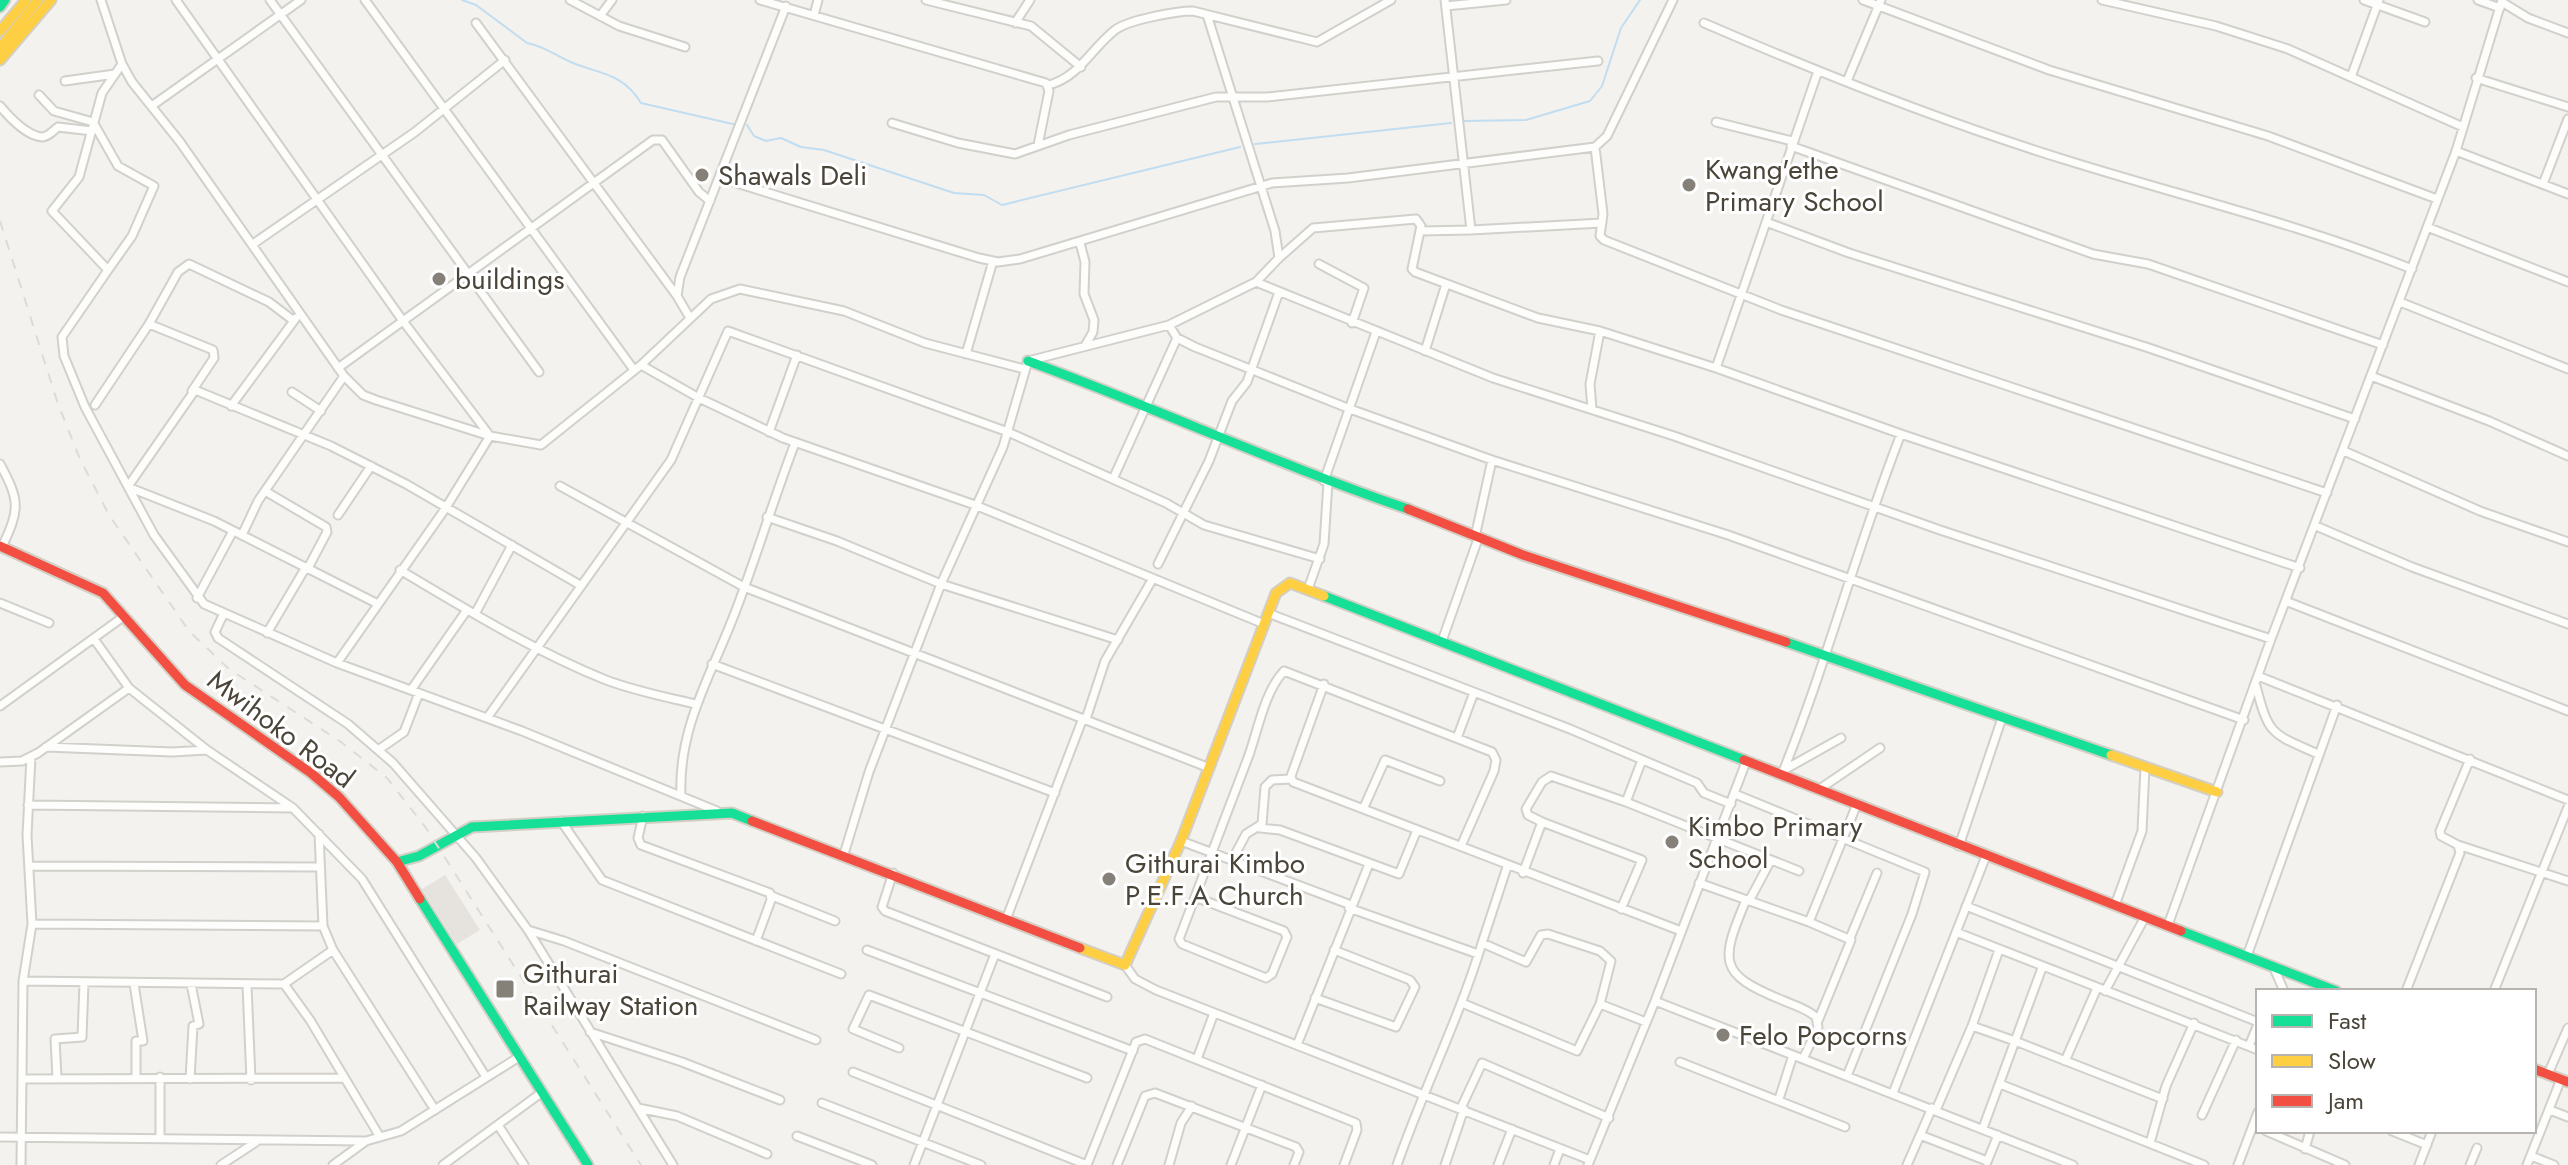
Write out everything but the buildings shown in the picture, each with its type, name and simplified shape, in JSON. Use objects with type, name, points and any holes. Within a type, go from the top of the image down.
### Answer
[{"type":"main road","points":[[0,7],[5,0]]},
{"type":"main road","points":[[0,31],[26,0]]},
{"type":"main road","points":[[0,48],[38,0]]},
{"type":"main road","points":[[0,60],[51,0]]},
{"type":"main road","points":[[1026,365],[1147,406],[1326,481],[1416,512],[1477,538],[2217,792]]},
{"type":"main road","name":"Mwihoko Road","points":[[1,547],[96,588],[111,599],[123,617],[185,685],[326,785],[397,862],[588,1165]]},
{"type":"main road","points":[[397,862],[424,857],[454,835],[488,825],[717,811],[746,816],[1125,965],[1181,841],[1276,593],[1284,584],[1308,589],[1746,762],[1783,772],[1959,846],[2331,989]]},
{"type":"main road","points":[[2536,1070],[2565,1080]]},
{"type":"street","points":[[101,0],[122,64],[253,244],[297,317],[344,376],[363,395],[490,436],[545,443],[638,368],[719,294],[752,289],[844,311],[907,338],[966,354],[1026,365],[1085,344],[1169,325],[1256,282],[1313,228],[1419,220],[1420,231],[1412,269],[1446,284],[1560,325],[1600,331],[1716,368],[1901,434],[2300,568]]},
{"type":"street","points":[[176,0],[403,321],[490,436]]},
{"type":"street","points":[[270,0],[539,372]]},
{"type":"street","points":[[153,105],[301,0]]},
{"type":"street","points":[[365,0],[531,229],[638,368],[795,443],[975,505],[1264,624]]},
{"type":"street","points":[[570,0],[619,26],[685,47]]},
{"type":"street","points":[[600,16],[612,0]]},
{"type":"street","points":[[760,0],[1038,78],[1049,85]]},
{"type":"street","points":[[814,15],[818,0]]},
{"type":"street","points":[[926,0],[1038,31],[1049,44],[1081,67]]},
{"type":"street","points":[[1015,23],[1030,0]]},
{"type":"street","points":[[1193,11],[1198,0]]},
{"type":"street","points":[[1049,85],[1070,78],[1118,28],[1193,11],[1317,42],[1391,0]]},
{"type":"street","points":[[1471,230],[1451,77],[1446,3],[1506,0]]},
{"type":"street","points":[[720,178],[993,261],[1020,259],[1283,181],[1595,147],[1607,136],[1673,0]]},
{"type":"street","points":[[1863,0],[1880,3],[2049,70],[2268,136],[2437,199]]},
{"type":"street","points":[[2102,0],[2256,38],[2463,127]]},
{"type":"street","points":[[2364,0],[2378,2],[2425,22]]},
{"type":"street","points":[[2478,0],[2501,3],[2528,18],[2567,29]]},
{"type":"street","points":[[2351,77],[2378,2]]},
{"type":"street","points":[[1847,81],[1880,3]]},
{"type":"street","points":[[2168,925],[2271,639],[2288,602],[2456,151],[2501,3]]},
{"type":"street","points":[[677,296],[680,277],[786,6]]},
{"type":"street","points":[[1207,15],[1279,258]]},
{"type":"street","points":[[476,23],[596,184],[690,318]]},
{"type":"street","points":[[1704,23],[1818,71],[2047,154],[2245,210],[2412,269]]},
{"type":"street","points":[[253,244],[382,155],[505,60]]},
{"type":"street","points":[[892,123],[1007,154],[1230,95],[1267,97],[1598,61]]},
{"type":"street","points":[[108,270],[52,211],[79,177],[102,93],[122,64]]},
{"type":"street","points":[[1716,368],[1818,71]]},
{"type":"street","points":[[65,81],[115,74]]},
{"type":"street","points":[[2476,78],[2568,107]]},
{"type":"street","points":[[1038,145],[1049,85]]},
{"type":"street","points":[[39,95],[54,111],[92,127],[118,166],[154,189],[132,236],[62,337],[62,349],[85,407],[154,535],[197,598],[337,663],[487,718],[717,811]]},
{"type":"street","points":[[0,106],[22,127],[39,137],[47,136],[58,127],[92,127]]},
{"type":"street","points":[[2543,184],[2568,119]]},
{"type":"street","points":[[1716,122],[1791,144],[2093,254],[2163,269],[2383,345]]},
{"type":"street","points":[[338,368],[658,138],[710,201]]},
{"type":"street","points":[[1595,147],[1602,223],[1600,236],[1604,240],[1741,295],[2327,493]]},
{"type":"street","points":[[2456,151],[2568,194]]},
{"type":"street","points":[[1766,222],[1849,253],[2149,348],[2355,419]]},
{"type":"street","points":[[1420,231],[1602,223]]},
{"type":"street","points":[[2427,227],[2568,282]]},
{"type":"street","points":[[1080,243],[1085,262],[1084,294],[1094,320],[1093,332],[1085,344]]},
{"type":"street","points":[[966,354],[993,261]]},
{"type":"street","points":[[95,405],[149,324],[178,272],[189,264],[297,317]]},
{"type":"street","points":[[1319,264],[1364,288],[1352,323]]},
{"type":"street","points":[[1256,282],[1493,378],[2271,639]]},
{"type":"street","points":[[1425,351],[1446,284]]},
{"type":"street","points":[[1158,564],[1219,438],[1232,401],[1251,371],[1279,292]]},
{"type":"street","points":[[2400,302],[2568,369]]},
{"type":"street","points":[[231,406],[297,317]]},
{"type":"street","points":[[130,486],[214,358],[213,350],[149,324]]},
{"type":"street","points":[[1169,325],[1177,338],[1251,371],[1350,409],[1492,460],[1728,535],[2244,720]]},
{"type":"street","points":[[487,718],[671,460],[728,331],[1008,432],[1113,479],[1204,525],[1320,559]]},
{"type":"street","points":[[1592,409],[1590,384],[1600,331]]},
{"type":"street","points":[[1308,589],[1320,559],[1326,481],[1376,332]]},
{"type":"street","points":[[1113,479],[1177,338]]},
{"type":"street","points":[[769,432],[797,355]]},
{"type":"street","points":[[844,854],[885,731],[941,584],[1008,432],[1026,365]]},
{"type":"street","points":[[242,535],[265,491],[344,376]]},
{"type":"street","points":[[2371,376],[2489,421],[2568,456]]},
{"type":"street","points":[[192,391],[305,435],[371,466],[580,585]]},
{"type":"street","points":[[292,392],[321,411]]},
{"type":"street","points":[[1783,772],[1804,721],[1847,580],[1901,434]]},
{"type":"street","points":[[337,663],[445,509],[490,436]]},
{"type":"street","points":[[681,795],[681,760],[695,704],[744,587],[795,443]]},
{"type":"street","points":[[2344,451],[2480,511],[2568,542]]},
{"type":"street","points":[[1442,641],[1477,538],[1492,460]]},
{"type":"street","points":[[0,464],[11,484],[17,514],[1,547]]},
{"type":"street","points":[[338,515],[371,466]]},
{"type":"street","points":[[0,481],[11,484]]},
{"type":"street","points":[[130,486],[242,535],[378,604]]},
{"type":"street","points":[[560,486],[744,587],[1207,767]]},
{"type":"street","points":[[265,491],[326,527],[327,532],[267,633]]},
{"type":"street","points":[[767,517],[837,541],[941,584],[1118,640]]},
{"type":"street","points":[[2316,526],[2412,567],[2568,624]]},
{"type":"street","points":[[197,598],[233,531]]},
{"type":"street","points":[[378,750],[404,732],[415,692],[471,612],[512,545]]},
{"type":"street","points":[[400,570],[537,647],[610,681],[695,704]]},
{"type":"street","points":[[1007,917],[1105,661],[1152,580]]},
{"type":"street","points":[[2288,602],[2568,711]]},
{"type":"street","points":[[0,603],[49,623]]},
{"type":"street","points":[[224,613],[215,632],[218,638],[348,724],[378,750],[454,835],[528,930],[672,1165]]},
{"type":"street","points":[[1268,613],[1642,760],[1697,783],[1704,793],[1731,804]]},
{"type":"street","points":[[0,706],[123,617]]},
{"type":"street","points":[[94,639],[129,688],[207,750],[293,808],[362,879],[486,1077]]},
{"type":"street","points":[[712,664],[791,691],[885,731],[1055,793]]},
{"type":"street","points":[[1195,897],[1284,931],[1287,937],[1269,977],[1179,942],[1195,897],[1212,852],[1281,673],[1287,671],[1492,752],[1496,760],[1461,846]]},
{"type":"street","points":[[2256,680],[2337,705],[2568,800]]},
{"type":"street","points":[[2256,680],[2265,722],[2275,735],[2318,754]]},
{"type":"street","points":[[1291,779],[1324,684]]},
{"type":"street","points":[[0,762],[22,761],[31,757],[129,688]]},
{"type":"street","points":[[1457,738],[1473,695]]},
{"type":"street","points":[[2247,956],[2337,705]]},
{"type":"street","points":[[1959,846],[2002,718]]},
{"type":"street","points":[[1783,772],[1841,738]]},
{"type":"street","points":[[46,747],[172,752],[207,750]]},
{"type":"street","points":[[1821,788],[1880,748]]},
{"type":"street","points":[[21,1165],[23,981],[32,924],[28,805],[31,757]]},
{"type":"street","points":[[2470,759],[2440,831],[2441,836],[2458,845],[2568,881]]},
{"type":"street","points":[[1364,807],[1385,760],[1440,781]]},
{"type":"street","points":[[1626,802],[1642,760]]},
{"type":"street","points":[[1125,965],[1135,979],[1214,1013],[1462,1108],[1589,1162],[1655,1001],[1746,762]]},
{"type":"street","points":[[2115,905],[2142,831],[2145,767]]},
{"type":"street","points":[[1621,909],[1642,860],[1528,815],[1526,809],[1542,782],[1551,776],[1718,837],[1799,871]]},
{"type":"street","points":[[1260,828],[1265,787],[1272,780],[1291,779],[1507,867],[1681,931]]},
{"type":"street","points":[[1735,794],[1926,874],[1847,1076]]},
{"type":"street","points":[[1809,922],[1857,804]]},
{"type":"street","points":[[28,805],[293,808]]},
{"type":"street","points":[[2495,989],[2568,807]]},
{"type":"street","points":[[643,816],[638,838],[641,845],[835,921]]},
{"type":"street","points":[[561,821],[602,880],[841,974]]},
{"type":"street","points":[[1523,873],[1542,822]]},
{"type":"street","points":[[1232,860],[1246,834],[1260,828],[1280,830],[1394,874],[1401,872],[1417,830]]},
{"type":"street","points":[[319,834],[323,926],[333,950],[435,1110]]},
{"type":"street","points":[[1181,841],[1478,954]]},
{"type":"street","points":[[2407,989],[2460,853],[2458,845]]},
{"type":"street","points":[[1893,1093],[1986,856]]},
{"type":"street","points":[[1771,860],[1747,900],[1730,946],[1731,964],[1737,979],[1807,1011],[1818,1021]]},
{"type":"street","points":[[1297,1045],[1369,864]]},
{"type":"street","points":[[31,866],[320,867]]},
{"type":"street","points":[[1397,1165],[1423,1093],[1462,1003],[1507,867]]},
{"type":"street","points":[[893,873],[882,910],[1107,997]]},
{"type":"street","points":[[1803,1059],[1877,873]]},
{"type":"street","points":[[1699,883],[1850,938]]},
{"type":"street","points":[[756,941],[772,896]]},
{"type":"street","points":[[1966,906],[2256,1022]]},
{"type":"street","points":[[2065,1061],[2101,989],[2119,968],[2145,917]]},
{"type":"street","points":[[32,924],[323,926]]},
{"type":"street","points":[[528,930],[564,941],[816,1040]]},
{"type":"street","points":[[1956,932],[2256,1049]]},
{"type":"street","points":[[1462,1003],[1574,1051],[1581,1050],[1600,1004],[1611,967],[1610,957],[1600,951],[1543,934],[1526,962],[1482,943]]},
{"type":"street","points":[[23,981],[284,984],[333,950]]},
{"type":"street","points":[[867,950],[1133,1051]]},
{"type":"street","points":[[1315,998],[1396,1027],[1412,995],[1415,987],[1410,980],[1334,950]]},
{"type":"street","points":[[1907,1165],[1972,1026],[1999,950]]},
{"type":"street","points":[[914,1165],[995,954]]},
{"type":"street","points":[[2273,966],[2283,989]]},
{"type":"street","points":[[1983,1128],[2042,968]]},
{"type":"street","points":[[57,1078],[55,1039],[82,1037],[84,983]]},
{"type":"street","points":[[134,984],[143,1041],[136,1041],[136,1077]]},
{"type":"street","points":[[190,1079],[193,1026],[199,1024],[191,984]]},
{"type":"street","points":[[284,984],[380,1137]]},
{"type":"street","points":[[247,985],[251,1080]]},
{"type":"street","points":[[899,1048],[853,1029],[869,995],[1087,1078]]},
{"type":"street","points":[[1655,1001],[2073,1165]]},
{"type":"street","points":[[1600,1004],[1646,1022]]},
{"type":"street","points":[[1197,1059],[1214,1013]]},
{"type":"street","points":[[2150,1143],[2163,1099],[2194,1023]]},
{"type":"street","points":[[1972,1026],[2163,1099]]},
{"type":"street","points":[[2249,1046],[2256,1028]]},
{"type":"street","points":[[2548,1074],[2568,1028]]},
{"type":"street","points":[[590,1032],[780,1100]]},
{"type":"street","points":[[853,1072],[1087,1165],[1136,1042],[1145,1039],[1356,1123],[1357,1130],[1344,1165]]},
{"type":"street","points":[[2202,1115],[2236,1040]]},
{"type":"street","points":[[1779,1099],[1793,1055]]},
{"type":"street","points":[[0,1137],[366,1141],[401,1131],[519,1057]]},
{"type":"street","points":[[1680,1062],[1845,1127]]},
{"type":"street","points":[[1445,1165],[1462,1108],[1482,1063],[1609,1118]]},
{"type":"street","points":[[160,1077],[160,1138]]},
{"type":"street","points":[[22,1079],[344,1078]]},
{"type":"street","points":[[2527,1165],[2565,1080]]},
{"type":"street","points":[[2000,1084],[2204,1165]]},
{"type":"street","points":[[1231,1165],[1262,1085]]},
{"type":"street","points":[[443,1165],[541,1093]]},
{"type":"street","points":[[1117,1165],[1145,1096],[1155,1093],[1296,1147],[1299,1152],[1294,1165]]},
{"type":"street","points":[[822,1103],[981,1165]]},
{"type":"street","points":[[1169,1165],[1181,1123],[1192,1106]]},
{"type":"street","points":[[638,1108],[677,1116],[767,1154]]},
{"type":"street","points":[[2550,1110],[2568,1117]]},
{"type":"street","points":[[498,1125],[524,1165]]},
{"type":"street","points":[[2238,1165],[2255,1126]]},
{"type":"street","points":[[1498,1165],[1512,1129]]},
{"type":"street","points":[[2270,1133],[2345,1165]]},
{"type":"street","points":[[2305,1149],[2309,1133]]},
{"type":"street","points":[[2397,1133],[2427,1145]]},
{"type":"street","points":[[2419,1165],[2431,1133]]},
{"type":"street","points":[[1920,1135],[1986,1163],[1998,1135]]},
{"type":"street","points":[[797,1136],[872,1165]]},
{"type":"street","points":[[221,1165],[258,1141]]},
{"type":"street","points":[[333,1165],[366,1141]]},
{"type":"street","points":[[2470,1165],[2477,1148]]},
{"type":"street","points":[[1554,1165],[1560,1149]]},
{"type":"street","points":[[2037,1165],[2042,1153]]},
{"type":"street","points":[[456,1156],[463,1165]]},
{"type":"street","points":[[2531,1156],[2554,1165]]},
{"type":"shaded area","points":[[445,875],[480,930],[457,944],[422,889]]},
{"type":"waterway","points":[[462,0],[476,5],[527,43],[619,80],[641,103],[737,125]]},
{"type":"waterway","points":[[1463,121],[1526,120],[1590,101],[1602,86],[1621,28],[1640,0]]},
{"type":"waterway","points":[[1255,144],[1451,123]]},
{"type":"waterway","points":[[747,125],[754,136],[766,141],[781,138],[801,147],[824,150],[954,193],[984,195],[1002,205],[1240,147]]},
{"type":"railway","points":[[0,221],[58,404],[80,459],[109,515],[189,631],[229,669],[341,742],[387,778],[426,828],[641,1165]]},
{"type":"traffic: fast","points":[[0,7],[5,0]]},
{"type":"traffic: fast","points":[[1028,361],[1408,509]]},
{"type":"traffic: fast","points":[[1324,596],[1744,760]]},
{"type":"traffic: fast","points":[[1786,642],[2111,755]]},
{"type":"traffic: fast","points":[[397,862],[419,856],[472,827],[732,813],[752,821]]},
{"type":"traffic: fast","points":[[420,899],[588,1165]]},
{"type":"traffic: fast","points":[[2181,931],[2331,989]]},
{"type":"traffic: slow","points":[[0,31],[26,0]]},
{"type":"traffic: slow","points":[[0,48],[38,0]]},
{"type":"traffic: slow","points":[[0,60],[51,0]]},
{"type":"traffic: slow","points":[[1080,948],[1125,965],[1181,841],[1276,593],[1290,583],[1324,596]]},
{"type":"traffic: slow","points":[[2111,755],[2217,792]]},
{"type":"traffic: jam","points":[[1408,509],[1523,555],[1786,642]]},
{"type":"traffic: jam","points":[[0,546],[103,593],[185,685],[311,773],[339,797],[397,862],[420,899]]},
{"type":"traffic: jam","points":[[1744,760],[2181,931]]},
{"type":"traffic: jam","points":[[752,821],[1080,948]]},
{"type":"traffic: jam","points":[[2536,1070],[2568,1082]]},
{"type":"place","name":"Shawals Deli","points":[[702,175]]},
{"type":"place","name":"Kwang'ethe Primary School","points":[[1689,185]]},
{"type":"place","name":"buildings","points":[[439,279]]},
{"type":"place","name":"Kimbo Primary School","points":[[1672,842]]},
{"type":"place","name":"Githurai Kimbo P.E.F.A Church","points":[[1109,879]]},
{"type":"place","name":"Githurai Railway Station","points":[[505,989]]},
{"type":"place","name":"Felo Popcorns","points":[[1723,1035]]}]
